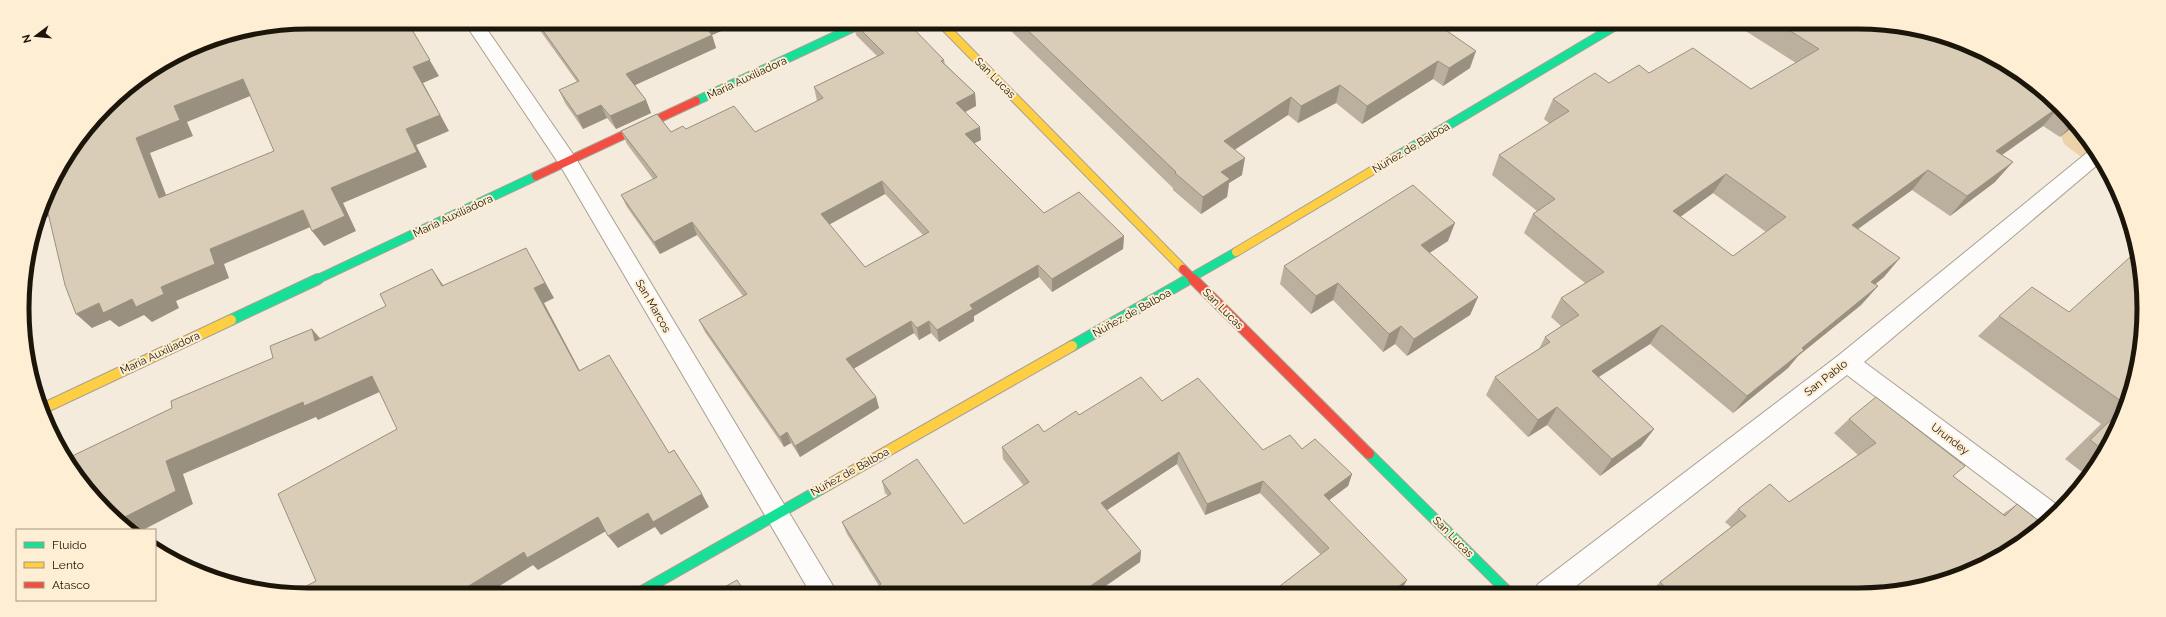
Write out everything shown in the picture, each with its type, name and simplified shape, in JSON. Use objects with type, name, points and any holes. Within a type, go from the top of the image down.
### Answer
[{"type":"street","name":"San Marcos","points":[[478,29],[568,162],[821,588]]},
{"type":"street","name":"María Auxiliadora","points":[[47,407],[850,29]]},
{"type":"street","name":"San Lucas","points":[[947,29],[1192,278],[1503,588]]},
{"type":"street","name":"Núñez de Balboa","points":[[646,588],[1192,278],[1610,29]]},
{"type":"street","name":"San Pablo","points":[[1553,588],[1847,362],[2093,158]]},
{"type":"street","name":"Urundey","points":[[1847,362],[2048,513]]},
{"type":"shaded area","points":[[2065,121],[2091,154],[2080,156],[2064,144],[2060,133]]},
{"type":"building","points":[[308,29],[412,29],[430,60],[413,67],[440,115],[406,129],[417,152],[331,188],[345,216],[312,231],[303,210],[210,249],[215,264],[161,287],[164,294],[136,307],[132,299],[103,313],[99,303],[76,314],[65,285],[47,210],[50,202],[66,169],[87,138],[98,124],[124,98],[138,87],[169,66],[202,50],[254,34],[272,31]],"holes":[[[243,79],[274,151],[159,198],[136,138],[180,120],[174,106]]]},
{"type":"building","points":[[542,29],[707,29],[712,35],[626,74],[646,100],[610,116],[601,105],[577,116],[559,90],[579,81]]},
{"type":"building","points":[[860,29],[914,29],[944,60],[941,61],[975,93],[956,103],[980,127],[965,134],[1044,213],[1079,192],[1124,236],[1052,279],[1038,265],[970,305],[973,309],[937,330],[929,321],[917,328],[911,321],[846,359],[876,397],[795,446],[787,432],[780,437],[699,320],[747,294],[692,222],[654,242],[621,195],[657,177],[621,131],[657,114],[671,132],[683,126],[686,129],[734,106],[755,132],[823,98],[814,87],[884,53]],"holes":[[[882,181],[929,232],[865,267],[821,214]]]},
{"type":"building","points":[[1026,29],[1444,29],[1476,51],[1449,68],[1438,61],[1367,106],[1340,85],[1301,106],[1291,97],[1224,141],[1245,158],[1221,172],[1230,179],[1203,197],[1175,173],[1176,172]]},
{"type":"building","points":[[1787,29],[1858,29],[1894,31],[1912,34],[1947,44],[1981,58],[2013,76],[2042,98],[2054,110],[1996,151],[2013,162],[1967,196],[1928,170],[1852,225],[1900,258],[1871,282],[1878,286],[1802,348],[1804,350],[1747,396],[1662,325],[1592,371],[1654,429],[1612,459],[1557,407],[1538,420],[1495,377],[1550,342],[1545,337],[1579,315],[1561,298],[1604,272],[1533,214],[1555,199],[1499,155],[1569,111],[1553,99],[1595,73],[1609,83],[1639,65],[1649,73],[1693,48],[1751,89],[1819,49]],"holes":[[[1726,174],[1786,217],[1733,256],[1673,211]]]},
{"type":"building","points":[[1413,185],[1455,223],[1421,245],[1478,297],[1414,339],[1401,326],[1389,334],[1338,283],[1316,296],[1284,266]]},
{"type":"building","points":[[526,248],[545,283],[534,288],[579,371],[609,355],[669,453],[674,450],[702,494],[653,522],[648,513],[608,536],[598,517],[527,558],[524,552],[465,588],[303,588],[316,581],[278,494],[397,429],[372,376],[304,406],[303,402],[166,461],[176,491],[123,518],[98,493],[71,456],[172,408],[171,401],[273,358],[270,346],[312,329],[315,341],[386,306],[380,294],[432,269],[442,286]]},
{"type":"building","points":[[2132,255],[2135,272],[2137,308],[2135,345],[2132,363],[2121,401],[1999,316],[2032,287],[2069,312]]},
{"type":"building","points":[[1141,377],[1162,401],[1198,378],[1263,450],[1290,435],[1302,449],[1315,439],[1352,474],[1324,495],[1407,580],[1397,588],[1282,588],[1280,586],[1329,548],[1263,481],[1207,504],[1179,452],[1101,503],[1141,551],[1088,588],[880,588],[879,586],[881,584],[842,522],[891,494],[882,481],[917,459],[964,524],[1029,482],[1002,447],[1038,424],[1044,432],[1076,411],[1079,415]]},
{"type":"building","points":[[1876,397],[1965,466],[1953,476],[2005,516],[2017,504],[2039,521],[1997,551],[1964,567],[1912,583],[1894,586],[1858,588],[1666,588],[1660,582],[1746,516],[1738,509],[1770,484],[1789,502],[1876,443],[1849,419]]},
{"type":"building","points":[[2116,415],[2100,448],[2090,440]]},
{"type":"building","points":[[737,580],[742,588],[723,588]]},
{"type":"traffic: fast","points":[[696,101],[850,29]]},
{"type":"traffic: fast","points":[[1395,157],[1610,29]]},
{"type":"traffic: fast","points":[[231,320],[536,176]]},
{"type":"traffic: fast","points":[[1072,346],[1236,252]]},
{"type":"traffic: fast","points":[[1369,454],[1504,588]]},
{"type":"traffic: fast","points":[[648,588],[821,489]]},
{"type":"traffic: slow","points":[[947,29],[1183,269]]},
{"type":"traffic: slow","points":[[1236,252],[1395,157]]},
{"type":"traffic: slow","points":[[47,407],[231,320]]},
{"type":"traffic: slow","points":[[821,489],[1072,346]]},
{"type":"traffic: jam","points":[[536,176],[696,101]]},
{"type":"traffic: jam","points":[[1183,269],[1369,454]]}]
